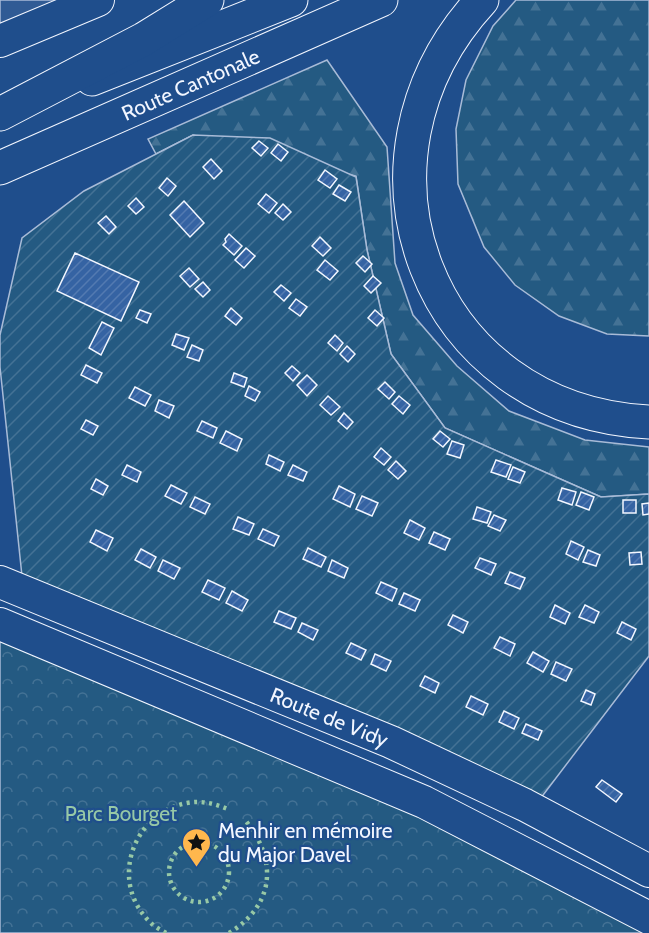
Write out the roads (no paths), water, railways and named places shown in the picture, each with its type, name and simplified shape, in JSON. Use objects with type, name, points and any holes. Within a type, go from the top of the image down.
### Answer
[{"type":"main road","points":[[0,115],[144,39],[207,0]]},
{"type":"main road","name":"Route Cantonale","points":[[0,115],[291,0]]},
{"type":"main road","name":"Route Cantonale","points":[[0,168],[381,0]]},
{"type":"main road","points":[[482,0],[454,36],[443,55],[425,96],[413,140],[409,184],[410,205],[420,251],[429,275],[438,297],[465,333],[481,351],[516,380],[561,404],[584,413],[649,422]]},
{"type":"street","points":[[0,41],[98,0]]},
{"type":"street","name":"Route de Vidy","points":[[0,582],[391,742],[525,805],[649,871]]},
{"type":"street","points":[[0,624],[424,802],[649,918]]},
{"type":"place","name":"Menhir en mémoire du Major Davel","points":[[197,868]]},
{"type":"park label","name":"Parc Bourget","points":[[121,813]]}]
